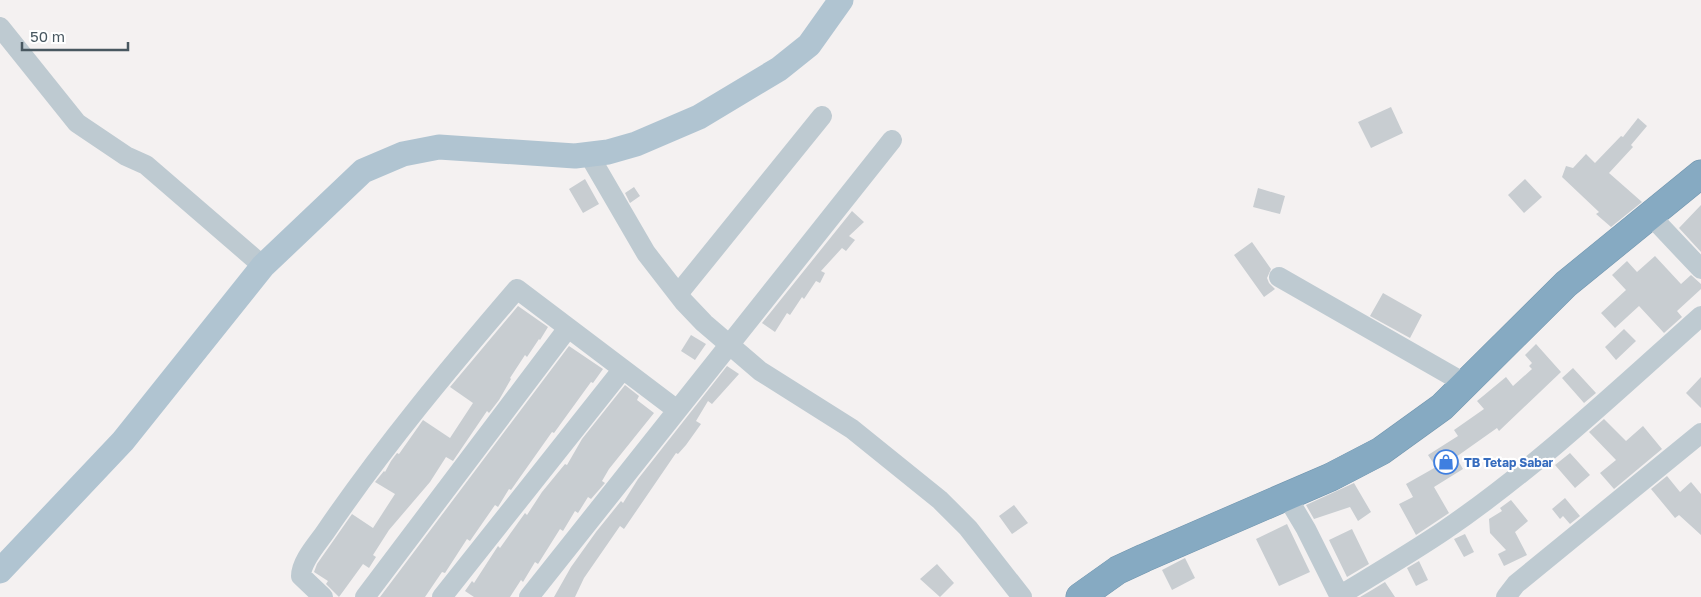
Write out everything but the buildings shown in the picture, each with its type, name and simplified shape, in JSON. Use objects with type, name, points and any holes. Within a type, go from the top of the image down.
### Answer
[{"type":"highway","points":[[1080,597],[1118,570],[1287,497],[1381,450],[1417,427],[1466,384],[1566,284],[1701,174]]},
{"type":"main road","points":[[0,571],[123,441],[263,266],[363,171],[403,154],[439,147],[562,156],[589,155],[636,144],[699,117],[772,73],[809,45],[840,0]]},
{"type":"street","points":[[0,27],[77,123],[126,156],[146,165],[263,266]]},
{"type":"street","points":[[678,294],[822,116]]},
{"type":"street","points":[[529,597],[892,140]]},
{"type":"street","points":[[589,155],[646,253],[678,294],[729,346],[760,371],[852,429],[940,500],[968,528],[1022,597]]},
{"type":"street","points":[[1650,215],[1701,269]]},
{"type":"street","points":[[1279,277],[1466,384]]},
{"type":"street","points":[[323,597],[301,576],[306,561],[374,465],[452,365],[517,289],[677,410]]},
{"type":"street","points":[[1287,497],[1306,529],[1340,597],[1445,530],[1497,492],[1567,437],[1701,316]]},
{"type":"street","points":[[365,597],[568,328]]},
{"type":"street","points":[[442,597],[622,370]]},
{"type":"street","points":[[1506,597],[1516,584],[1701,433]]},
{"type":"place","name":"TB Tetap Sabar","points":[[1446,462]]}]
